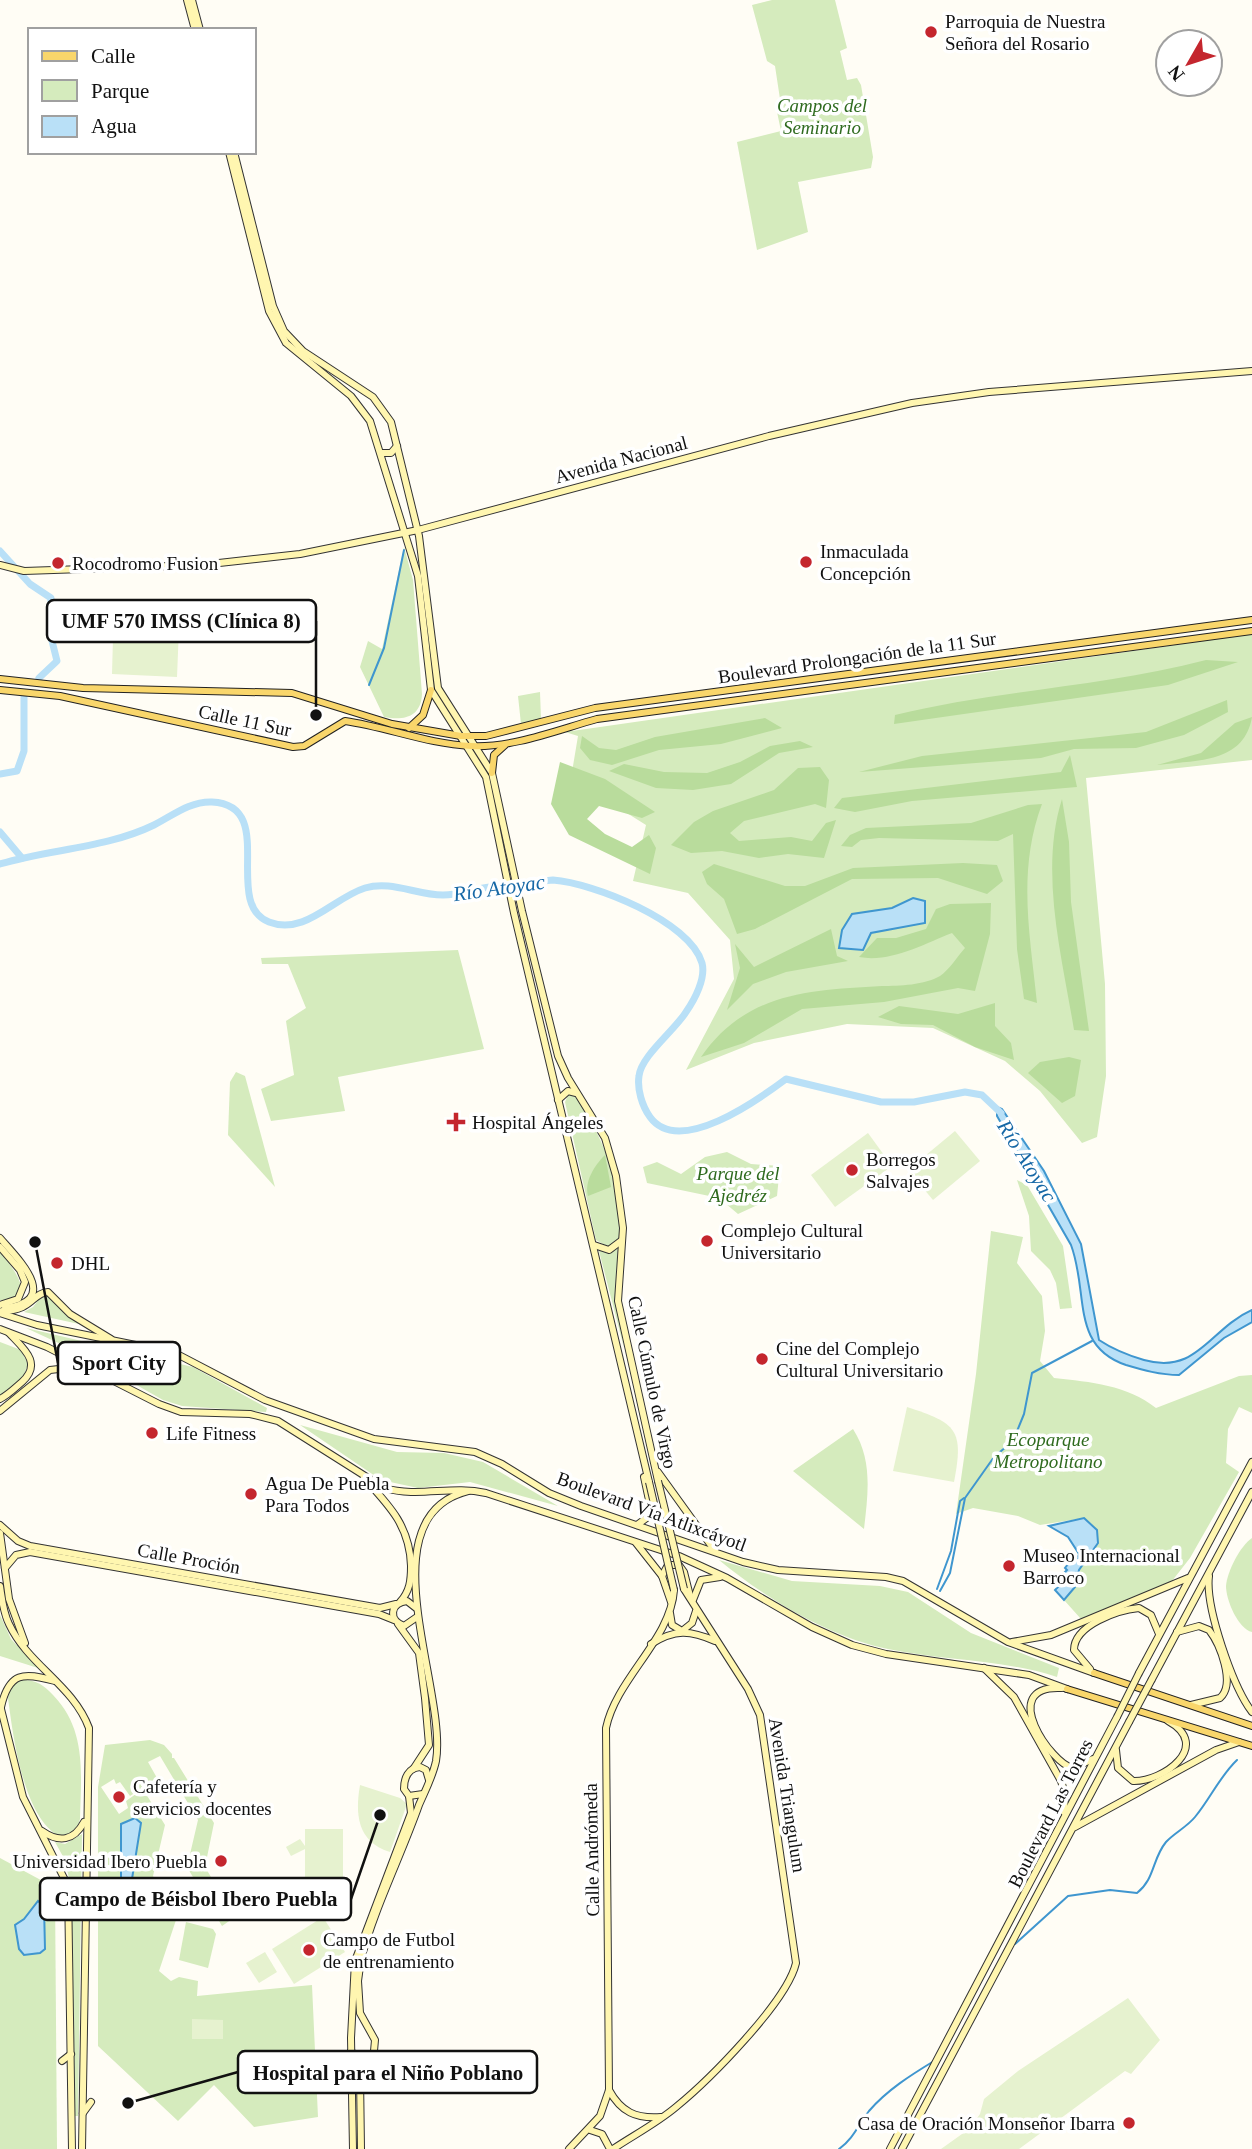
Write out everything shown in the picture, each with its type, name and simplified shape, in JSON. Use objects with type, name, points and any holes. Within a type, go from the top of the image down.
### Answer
[{"type":"main road","points":[[189,0],[196,28]]},
{"type":"main road","points":[[231,154],[269,311],[278,332],[295,351],[361,407],[381,453],[407,534],[418,576],[431,690],[424,715],[409,727]]},
{"type":"main road","name":"Calle Cúmulo de Virgo","points":[[232,154],[279,322],[290,339],[303,351],[379,402],[391,422],[418,530],[438,688],[492,773],[509,849],[518,912],[540,1022],[620,1355],[639,1446],[667,1554]]},
{"type":"main road","name":"Avenida Nacional","points":[[2,567],[25,572],[201,565],[321,551],[407,534],[769,436],[912,403],[989,393],[1252,371]]},
{"type":"main road","points":[[381,453],[391,453],[397,446]]},
{"type":"main road","points":[[385,467],[401,463]]},
{"type":"main road","name":"Boulevard Prolongación de la 11 Sur","points":[[470,736],[503,733],[595,708],[1252,620]]},
{"type":"main road","name":"Boulevard Prolongación de la 11 Sur","points":[[477,746],[507,743],[597,719],[1252,631]]},
{"type":"main road","name":"Calle 11 Sur","points":[[0,679],[83,688],[292,693],[409,727],[435,733],[470,736]]},
{"type":"main road","name":"Calle 11 Sur","points":[[0,690],[60,696],[293,747],[304,746],[345,722],[435,741],[477,746]]},
{"type":"main road","name":"Calle Cúmulo de Virgo","points":[[431,690],[486,777],[500,851],[563,1069],[605,1138],[609,1151],[622,1210],[618,1301],[676,1557]]},
{"type":"main road","points":[[435,733],[435,741]]},
{"type":"main road","points":[[492,773],[495,755],[507,743]]},
{"type":"main road","points":[[540,1022],[547,1021],[554,1035]]},
{"type":"main road","points":[[558,1100],[568,1091],[583,1099]]},
{"type":"main road","points":[[0,1238],[31,1274],[34,1283],[24,1302],[0,1309]]},
{"type":"main road","points":[[593,1244],[605,1250],[622,1240]]},
{"type":"main road","points":[[0,1247],[20,1270],[25,1282],[18,1299],[0,1309]]},
{"type":"main road","points":[[0,1309],[23,1310],[42,1292],[48,1292],[70,1314],[116,1342]]},
{"type":"main road","name":"Boulevard Vía Atlixcáyotl","points":[[0,1309],[37,1325],[184,1356],[259,1397],[374,1438],[475,1452],[502,1464],[549,1493],[716,1553],[778,1570],[899,1580],[921,1589],[976,1626],[1008,1642],[1252,1726]]},
{"type":"main road","points":[[0,1399],[29,1376],[32,1368],[28,1354],[4,1330]]},
{"type":"main road","name":"Boulevard Vía Atlixcáyotl","points":[[4,1330],[47,1347],[88,1366],[134,1393],[181,1412],[250,1414],[278,1421],[384,1488],[403,1493],[454,1488],[474,1490],[679,1556],[727,1578],[812,1627],[852,1645],[886,1654],[1029,1675],[1252,1746]]},
{"type":"main road","points":[[614,1332],[619,1347],[629,1349]]},
{"type":"main road","points":[[620,1355],[626,1356],[633,1371]]},
{"type":"main road","points":[[0,1411],[50,1370],[88,1366]]},
{"type":"main road","points":[[636,1430],[652,1514],[637,1525]]},
{"type":"main road","points":[[639,1446],[645,1458],[655,1466],[716,1553]]},
{"type":"main road","name":"Boulevard Las Torres","points":[[890,2149],[1001,1943],[1159,1634],[1252,1462]]},
{"type":"main road","points":[[353,2149],[351,2038],[355,1961],[411,1814],[404,1783],[429,1745],[419,1653],[396,1622],[393,1609],[407,1592],[411,1575],[405,1529],[387,1503],[358,1472]]},
{"type":"main road","points":[[361,2149],[360,2076],[374,2051],[375,2040],[360,2013],[358,1981],[361,1959],[436,1758],[425,1653],[417,1614],[418,1547],[424,1521],[443,1501],[474,1490]]},
{"type":"main road","name":"Boulevard Las Torres","points":[[902,2149],[1251,1494]]},
{"type":"main road","name":"Calle Proción","points":[[0,1525],[18,1541],[30,1546],[379,1611]]},
{"type":"main road","points":[[0,1533],[14,1620],[27,1650]]},
{"type":"main road","points":[[635,1541],[663,1576],[671,1606],[672,1625],[682,1631],[715,1641]]},
{"type":"main road","name":"Calle Proción","points":[[5,1568],[16,1555],[30,1552],[160,1572]]},
{"type":"main road","name":"Calle Andrómeda","points":[[569,2149],[590,2130],[604,2109],[609,2090],[607,1728],[617,1697],[671,1606],[674,1590],[667,1554]]},
{"type":"main road","name":"Avenida Triangulum","points":[[662,2116],[708,2077],[779,1998],[793,1975],[796,1951],[760,1715],[748,1689],[684,1590],[676,1557]]},
{"type":"main road","points":[[663,1576],[671,1564],[682,1568],[694,1608]]},
{"type":"main road","points":[[1210,1572],[1208,1592],[1213,1614],[1240,1693],[1252,1712]]},
{"type":"main road","points":[[650,1645],[664,1635],[682,1631],[692,1623],[694,1590],[701,1580],[715,1576],[727,1578]]},
{"type":"main road","points":[[1008,1642],[1051,1635],[1190,1577]]},
{"type":"main road","points":[[0,1586],[9,1625],[27,1650],[76,1702],[89,1728],[82,2149]]},
{"type":"main road","points":[[379,1611],[398,1603],[410,1602],[417,1614]]},
{"type":"main road","points":[[1094,1673],[1074,1650],[1074,1639],[1084,1627],[1139,1608],[1152,1615],[1159,1634]]},
{"type":"main road","points":[[379,1611],[396,1622],[409,1625],[417,1614]]},
{"type":"main road","points":[[1177,1632],[1199,1626],[1209,1630],[1226,1677],[1226,1690],[1220,1698],[1190,1705]]},
{"type":"main road","points":[[984,1668],[1014,1697],[1061,1781],[1065,1794],[1062,1820]]},
{"type":"main road","points":[[57,1681],[34,1675],[19,1677],[6,1690],[0,1707],[23,1797],[67,1880],[72,2149]]},
{"type":"main road","points":[[1067,1689],[1050,1688],[1038,1692],[1029,1702],[1031,1715],[1060,1763],[1073,1768],[1095,1758]]},
{"type":"main road","points":[[1116,1747],[1118,1768],[1133,1781],[1146,1779],[1175,1764],[1184,1754],[1186,1741],[1178,1728],[1163,1719]]},
{"type":"main road","points":[[1073,1828],[1216,1750],[1241,1742]]},
{"type":"main road","points":[[422,1759],[436,1758]]},
{"type":"main road","points":[[414,1768],[426,1770],[429,1780]]},
{"type":"main road","points":[[408,1797],[418,1797],[424,1793]]},
{"type":"main road","points":[[40,1829],[55,1838],[68,1838],[79,1831],[86,1816]]},
{"type":"main road","points":[[62,1911],[69,1901]]},
{"type":"main road","points":[[84,1986],[90,1972]]},
{"type":"main road","points":[[351,2038],[359,2030],[369,2030]]},
{"type":"main road","points":[[351,2051],[358,2058],[369,2058]]},
{"type":"main road","points":[[62,2061],[71,2054]]},
{"type":"main road","points":[[609,2090],[629,2113],[640,2117],[662,2116]]},
{"type":"main road","points":[[72,2116],[75,2120],[82,2116],[91,2102]]},
{"type":"main road","points":[[590,2130],[602,2134],[612,2149],[662,2116]]},
{"type":"main road","points":[[72,2130],[77,2127],[82,2131]]},
{"type":"green space","name":"Campos del Seminario","points":[[772,0],[835,0],[847,48],[840,51],[847,80],[857,78],[861,85],[873,157],[871,168],[798,182],[808,232],[757,250],[737,142],[781,131],[776,107],[780,99],[775,66],[767,61],[752,5]]},
{"type":"green space","points":[[404,547],[413,580],[422,694],[418,708],[410,716],[391,718],[384,717],[360,667],[368,641],[382,649]]},
{"type":"green space","points":[[114,600],[180,603],[177,677],[112,674]]},
{"type":"green space","points":[[1252,634],[1252,760],[1086,778],[1105,984],[1106,1076],[1097,1137],[1082,1143],[1040,1091],[1005,1061],[933,1028],[847,1024],[754,1043],[686,1070],[734,979],[730,940],[688,893],[633,881],[646,825],[571,778],[578,736],[565,732]]},
{"type":"green space","points":[[1206,660],[1238,662],[1168,685],[894,724],[895,715],[933,707],[1128,676]]},
{"type":"green space","points":[[540,692],[541,719],[521,724],[518,696]]},
{"type":"green space","points":[[1227,700],[1228,712],[1184,735],[1136,748],[1074,749],[1041,758],[859,772],[922,756],[1146,732]]},
{"type":"green space","points":[[1252,717],[1239,744],[1228,752],[1202,760],[1157,765],[1201,753],[1235,723]]},
{"type":"green space","points":[[765,718],[782,728],[721,744],[659,750],[612,765],[590,760],[580,748],[582,736],[599,748],[616,750],[655,737]]},
{"type":"green space","points":[[800,741],[813,747],[779,753],[731,784],[693,790],[656,788],[609,771],[624,764],[664,772],[707,773],[740,762],[770,746]]},
{"type":"green space","points":[[1070,755],[1077,787],[912,801],[855,812],[834,808],[842,798],[1061,772]]},
{"type":"green space","points":[[560,762],[605,779],[655,812],[642,818],[599,806],[587,819],[605,834],[632,847],[649,835],[656,848],[650,874],[569,835],[551,804]]},
{"type":"green space","points":[[820,767],[829,780],[826,808],[815,804],[744,821],[730,833],[739,841],[791,837],[812,841],[826,823],[836,820],[824,858],[788,854],[759,858],[722,851],[691,853],[671,845],[694,822],[713,811],[774,790],[798,768]]},
{"type":"green space","points":[[1062,799],[1069,842],[1071,902],[1089,1031],[1074,1030],[1055,914],[1052,855]]},
{"type":"green space","points":[[1042,804],[1034,829],[1028,878],[1029,927],[1037,1003],[1024,999],[1017,949],[1013,834],[998,841],[879,838],[861,840],[852,847],[841,846],[850,835],[866,828],[971,823],[1028,805]]},
{"type":"green space","points":[[963,863],[997,865],[1003,881],[987,894],[938,878],[852,879],[755,929],[737,934],[724,899],[707,884],[702,872],[714,864],[785,886],[805,886],[853,868]]},
{"type":"green space","points":[[991,903],[990,934],[975,991],[958,988],[884,1002],[802,1009],[744,1043],[701,1057],[719,1035],[738,1019],[781,999],[830,990],[912,984],[940,976],[965,948],[952,933],[895,955],[859,957],[877,938],[896,938],[926,929],[936,909],[950,904]]},
{"type":"green space","points":[[831,929],[837,956],[848,961],[786,972],[753,984],[727,1010],[740,968],[735,944],[754,967]]},
{"type":"green space","points":[[458,950],[484,1049],[338,1077],[345,1111],[271,1121],[261,1089],[294,1075],[286,1021],[306,1008],[288,964],[262,964],[261,958]]},
{"type":"green space","points":[[995,1003],[995,1026],[1011,1043],[1014,1060],[975,1047],[933,1025],[901,1024],[878,1017],[899,1006],[958,1014]]},
{"type":"green space","points":[[1069,1057],[1081,1060],[1075,1096],[1062,1103],[1028,1073],[1040,1062]]},
{"type":"green space","points":[[236,1072],[245,1076],[275,1187],[228,1135],[230,1082]]},
{"type":"green space","points":[[575,1094],[595,1128],[614,1180],[619,1238],[608,1247],[596,1240],[565,1102],[568,1095]]},
{"type":"green space","points":[[955,1131],[980,1161],[933,1200],[908,1170]]},
{"type":"green space","name":"Borregos Salvajes","points":[[868,1133],[892,1166],[835,1207],[811,1175]]},
{"type":"green space","name":"Parque del Ajedréz","points":[[727,1152],[751,1164],[780,1166],[777,1196],[738,1214],[719,1198],[647,1183],[643,1167],[657,1162],[681,1174],[705,1157]]},
{"type":"green space","points":[[605,1155],[611,1187],[588,1196],[587,1185],[591,1174]]},
{"type":"green space","points":[[1017,1180],[1027,1185],[1063,1246],[1072,1308],[1060,1309],[1056,1283],[1050,1270],[1031,1251],[1029,1216]]},
{"type":"green space","name":"Ecoparque Metropolitano","points":[[991,1231],[1023,1237],[1017,1263],[1042,1296],[1045,1331],[1040,1361],[1054,1378],[1121,1389],[1156,1408],[1239,1376],[1252,1375],[1252,1413],[1239,1407],[1228,1429],[1226,1463],[1239,1472],[1190,1558],[1172,1581],[1081,1619],[1064,1600],[1075,1587],[1079,1570],[1095,1550],[1084,1518],[1040,1525],[1018,1516],[973,1508],[956,1514],[976,1374]]},
{"type":"green space","points":[[618,1249],[615,1295],[624,1348],[599,1251]]},
{"type":"green space","points":[[0,1252],[20,1282],[19,1296],[12,1299],[0,1300]]},
{"type":"green space","points":[[43,1294],[49,1296],[79,1324],[24,1312],[33,1307]]},
{"type":"green space","points":[[26,1328],[193,1367],[267,1408],[266,1412],[182,1406],[163,1400],[80,1353]]},
{"type":"green space","points":[[0,1342],[21,1350],[28,1364],[23,1377],[0,1396]]},
{"type":"green space","points":[[907,1407],[937,1418],[953,1431],[958,1451],[954,1482],[893,1471]]},
{"type":"green space","points":[[300,1425],[397,1452],[444,1453],[483,1462],[558,1506],[470,1482],[418,1488],[381,1480]]},
{"type":"green space","points":[[853,1429],[864,1453],[868,1478],[864,1529],[793,1471]]},
{"type":"green space","points":[[1252,1538],[1252,1632],[1242,1626],[1234,1613],[1226,1586],[1235,1560]]},
{"type":"green space","points":[[719,1560],[792,1581],[880,1586],[908,1592],[971,1633],[1059,1668],[1057,1677],[994,1663],[909,1653],[866,1643],[821,1626],[777,1602]]},
{"type":"green space","points":[[0,1615],[11,1639],[38,1668],[0,1656]]},
{"type":"green space","points":[[20,1680],[34,1681],[49,1691],[64,1709],[77,1738],[81,1769],[80,1819],[73,1832],[67,1835],[59,1836],[47,1826],[28,1794],[17,1753],[8,1698],[10,1687]]},
{"type":"green space","points":[[150,1740],[164,1745],[172,1754],[214,1823],[205,1867],[235,1917],[222,1926],[187,1867],[198,1820],[160,1756],[148,1762],[157,1778],[130,1796],[120,1782],[116,1784],[114,1779],[101,1787],[119,1814],[128,1808],[126,1801],[143,1789],[165,1825],[153,1876],[177,1917],[159,1971],[171,1981],[179,1977],[198,1981],[197,1996],[312,1985],[318,2117],[254,2127],[214,2085],[178,2121],[98,2046],[98,1787],[105,1745]]},
{"type":"green space","points":[[360,1785],[400,1798],[407,1804],[390,1852],[371,1841],[361,1826],[358,1806]]},
{"type":"green space","points":[[305,1829],[343,1829],[343,1893],[305,1893],[305,1849],[291,1856],[286,1847],[300,1839],[305,1846]]},
{"type":"green space","points":[[82,1834],[78,2116],[73,2116],[71,1888],[65,1860],[55,1842],[65,1844]]},
{"type":"green space","points":[[0,1858],[50,1885],[55,1891],[57,2149],[0,2149]]},
{"type":"green space","name":"Campo de Futbol de entrenamiento","points":[[323,1917],[345,1952],[294,1984],[272,1949]]},
{"type":"green space","points":[[186,1922],[213,1929],[216,1934],[208,1968],[179,1960]]},
{"type":"green space","points":[[265,1952],[277,1972],[259,1983],[246,1963]]},
{"type":"green space","points":[[1128,1998],[1160,2040],[1131,2074],[1125,2071],[1019,2149],[941,2149],[969,2129],[980,2114],[984,2099],[1018,2071]]},
{"type":"green space","points":[[192,2019],[223,2020],[223,2039],[192,2039]]},
{"type":"water","points":[[913,898],[925,901],[925,923],[871,933],[863,950],[839,948],[842,930],[852,914],[892,908]]},
{"type":"water","points":[[997,1107],[1002,1109],[1044,1171],[1081,1244],[1099,1340],[1121,1352],[1162,1363],[1191,1356],[1237,1318],[1252,1310],[1252,1322],[1224,1338],[1179,1375],[1139,1369],[1108,1356],[1096,1345],[1084,1316],[1071,1245],[997,1116]]},
{"type":"water","points":[[1084,1518],[1097,1530],[1098,1543],[1079,1570],[1075,1587],[1064,1600],[1055,1590],[1060,1585],[1056,1581],[1067,1570],[1065,1568],[1072,1559],[1077,1560],[1079,1554],[1068,1537],[1049,1526]]},
{"type":"water","points":[[135,1818],[141,1823],[132,1879],[121,1884],[121,1824]]},
{"type":"water","points":[[38,1901],[44,1906],[45,1949],[40,1953],[24,1955],[19,1949],[15,1925],[24,1919]]},
{"type":"waterway","points":[[369,685],[384,648],[404,550]]},
{"type":"waterway","name":"Río Atoyac","points":[[0,551],[30,584],[51,598],[50,633],[57,661],[39,678]]},
{"type":"waterway","name":"Río Atoyac","points":[[0,774],[17,771],[24,751],[24,697]]},
{"type":"waterway","name":"Río Atoyac","points":[[0,864],[117,839],[154,825],[189,806],[212,802],[232,807],[242,819],[247,836],[249,896],[256,912],[269,922],[282,925],[307,920],[353,893],[375,886],[443,895],[553,880],[591,888],[660,919],[694,947],[702,963],[701,982],[693,1001],[646,1060],[639,1076],[639,1092],[645,1108],[650,1117],[663,1128],[680,1131],[718,1121],[786,1079],[881,1102],[914,1102],[965,1092],[982,1095],[1001,1113]]},
{"type":"waterway","name":"Río Atoyac","points":[[0,832],[22,858]]},
{"type":"waterway","points":[[940,1591],[950,1573],[965,1498],[994,1457],[1013,1441],[1024,1414],[1032,1373],[1092,1341]]},
{"type":"waterway","points":[[937,1589],[951,1551],[960,1501],[964,1498]]},
{"type":"waterway","points":[[1015,1944],[1068,1896],[1110,1890],[1137,1893],[1147,1882],[1161,1848],[1195,1817],[1237,1760]]},
{"type":"waterway","points":[[839,2149],[884,2096],[934,2061]]},
{"type":"place","name":"Parroquia de Nuestra Señora del Rosario","points":[[931,32]]},
{"type":"place","name":"Inmaculada Concepción","points":[[806,562]]},
{"type":"place","name":"Rocodromo Fusion","points":[[58,563]]},
{"type":"place","name":"UMF 570 IMSS (Clínica 8)","points":[[316,715]]},
{"type":"place","name":"Hospital Ángeles","points":[[456,1122]]},
{"type":"place","name":"Borregos Salvajes","points":[[852,1170]]},
{"type":"place","name":"Complejo Cultural Universitario","points":[[707,1241]]},
{"type":"place","name":"Sport City","points":[[35,1242]]},
{"type":"place","name":"DHL","points":[[57,1263]]},
{"type":"place","name":"Cine del Complejo Cultural Universitario","points":[[762,1359]]},
{"type":"place","name":"Life Fitness","points":[[152,1433]]},
{"type":"place","name":"Agua De Puebla Para Todos","points":[[251,1494]]},
{"type":"place","name":"Museo Internacional Barroco","points":[[1009,1566]]},
{"type":"place","name":"Cafetería y servicios docentes","points":[[119,1797]]},
{"type":"place","name":"Campo de Béisbol Ibero Puebla","points":[[380,1815]]},
{"type":"place","name":"Universidad Ibero Puebla","points":[[221,1861]]},
{"type":"place","name":"Campo de Futbol de entrenamiento","points":[[309,1950]]},
{"type":"place","name":"Hospital para el Niño Poblano","points":[[128,2103]]},
{"type":"place","name":"Casa de Oración Monseñor Ibarra","points":[[1129,2123]]}]
